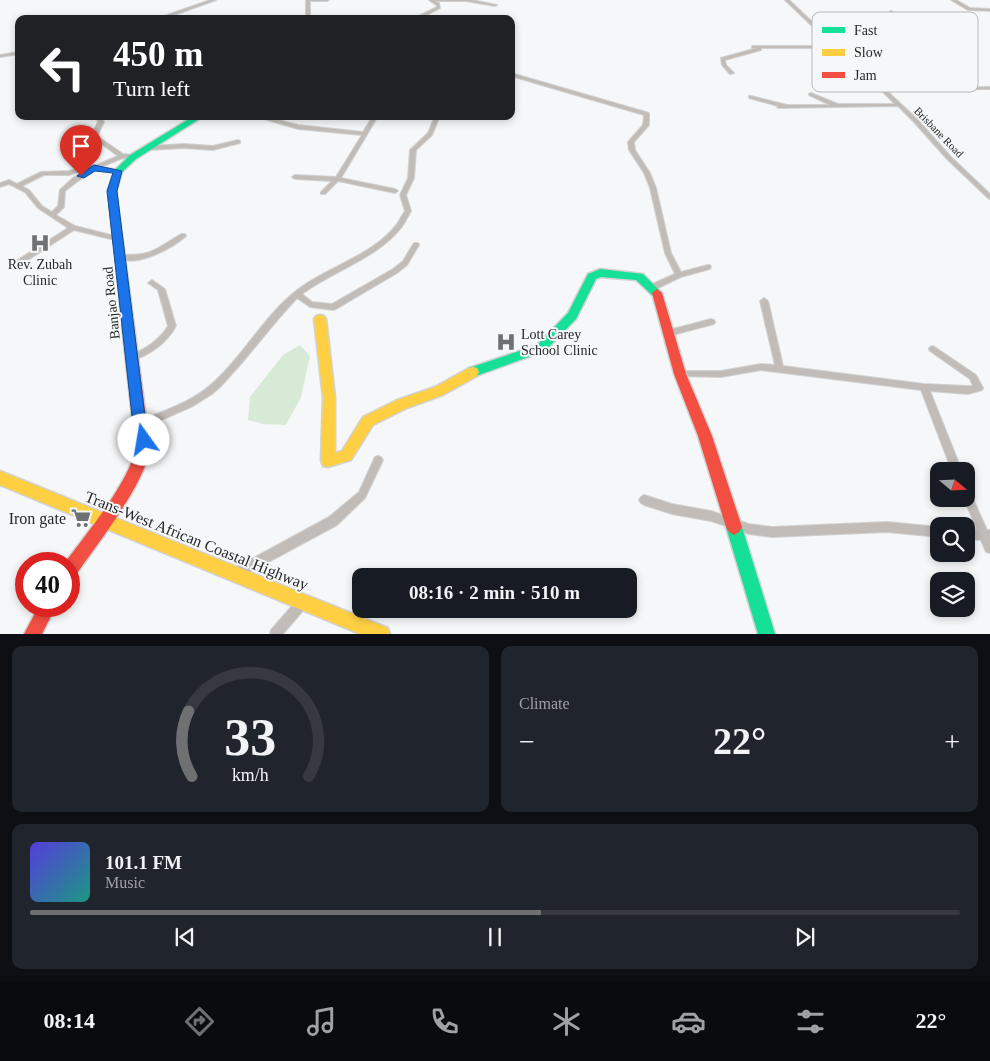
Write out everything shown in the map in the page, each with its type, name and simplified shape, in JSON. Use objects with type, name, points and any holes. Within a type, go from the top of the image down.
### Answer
[{"type":"main road","points":[[118,171],[127,157],[147,148],[193,120]]},
{"type":"main road","name":"Banjao Road","points":[[80,553],[130,479],[140,461],[144,440],[140,425],[112,191],[118,171]]},
{"type":"main road","points":[[320,319],[329,397],[328,461],[346,456],[368,421],[402,404],[439,391],[468,374],[541,348],[572,316],[592,277],[600,273],[626,275],[639,278],[652,287],[658,292],[680,374],[705,436],[767,634]]},
{"type":"main road","name":"Trans-West African Coastal Highway","points":[[0,478],[237,573],[382,634]]},
{"type":"main road","points":[[32,634],[42,617]]},
{"type":"street","points":[[170,15],[214,0]]},
{"type":"street","points":[[308,15],[308,0],[327,0]]},
{"type":"street","points":[[430,0],[466,0],[495,5]]},
{"type":"street","points":[[423,15],[439,7],[438,4],[430,0]]},
{"type":"street","name":"Brisbane Road","points":[[786,0],[812,24]]},
{"type":"street","points":[[952,0],[969,9],[990,10]]},
{"type":"street","points":[[732,73],[724,65],[723,59],[763,48],[798,45],[812,46]]},
{"type":"street","points":[[754,47],[763,48]]},
{"type":"street","points":[[0,56],[15,54]]},
{"type":"street","points":[[515,75],[568,89],[647,114],[646,125],[630,142],[632,150],[647,173],[653,188],[668,253],[679,274]]},
{"type":"street","name":"Brisbane Road","points":[[883,92],[990,197]]},
{"type":"street","points":[[811,94],[837,106]]},
{"type":"street","points":[[751,97],[787,106],[897,105]]},
{"type":"street","points":[[779,108],[787,106]]},
{"type":"street","points":[[100,120],[101,122],[94,136],[127,157]]},
{"type":"street","points":[[270,120],[298,128],[365,134]]},
{"type":"street","points":[[323,193],[338,178],[374,120]]},
{"type":"street","points":[[140,425],[192,402],[216,385],[276,315],[297,294],[320,278],[390,237],[403,222],[408,211],[403,195],[411,178],[413,150],[430,134],[436,120]]},
{"type":"street","points":[[147,148],[184,146],[213,148],[238,142]]},
{"type":"street","points":[[17,186],[43,173],[69,172],[94,168],[127,157]]},
{"type":"street","points":[[52,215],[61,207],[62,191],[94,168],[118,171]]},
{"type":"street","points":[[295,177],[338,178],[395,191]]},
{"type":"street","points":[[0,185],[9,182],[27,191],[40,207],[73,228],[119,239]]},
{"type":"street","points":[[12,267],[73,228]]},
{"type":"street","points":[[121,257],[137,259],[150,255],[183,236]]},
{"type":"street","points":[[297,294],[310,304],[333,307],[395,271],[405,262],[416,244]]},
{"type":"street","points":[[652,287],[679,274],[708,267]]},
{"type":"street","points":[[132,358],[153,350],[165,339],[172,326],[161,289],[152,283]]},
{"type":"street","points":[[764,301],[780,370]]},
{"type":"street","points":[[669,333],[711,322]]},
{"type":"street","points":[[680,374],[721,374],[761,367],[924,387],[968,390],[979,388],[973,377],[933,349]]},
{"type":"street","points":[[924,387],[953,462]]},
{"type":"street","points":[[237,573],[333,521],[362,495],[378,460]]},
{"type":"street","points":[[644,500],[750,529],[772,532],[887,527],[930,531]]},
{"type":"street","points":[[974,508],[987,535],[990,548]]},
{"type":"street","points":[[275,634],[304,602]]},
{"type":"green space","points":[[300,345],[310,356],[301,397],[286,425],[263,424],[248,420],[250,397],[283,355]]},
{"type":"traffic: fast","points":[[128,326],[112,191],[118,171],[133,157],[193,120]]},
{"type":"traffic: fast","points":[[473,372],[541,348],[572,316],[592,277],[600,273],[639,277],[657,293]]},
{"type":"traffic: fast","points":[[734,527],[767,634]]},
{"type":"traffic: slow","points":[[320,319],[329,397],[328,461],[346,456],[368,421],[402,404],[439,391],[473,372]]},
{"type":"traffic: slow","points":[[0,478],[382,634]]},
{"type":"traffic: jam","points":[[657,293],[680,374],[705,436],[734,527]]},
{"type":"traffic: jam","points":[[80,555],[126,488],[142,454],[144,438],[140,425],[128,326]]},
{"type":"traffic: jam","points":[[32,634],[42,617]]},
{"type":"place","name":"Rev. Zubah Clinic","points":[[40,243]]},
{"type":"place","name":"Lott Carey School Clinic","points":[[506,342]]},
{"type":"place","name":"Iron gate","points":[[81,518]]},
{"type":"route","points":[[81,176],[94,168],[118,171],[112,191],[140,425],[144,440]]}]
